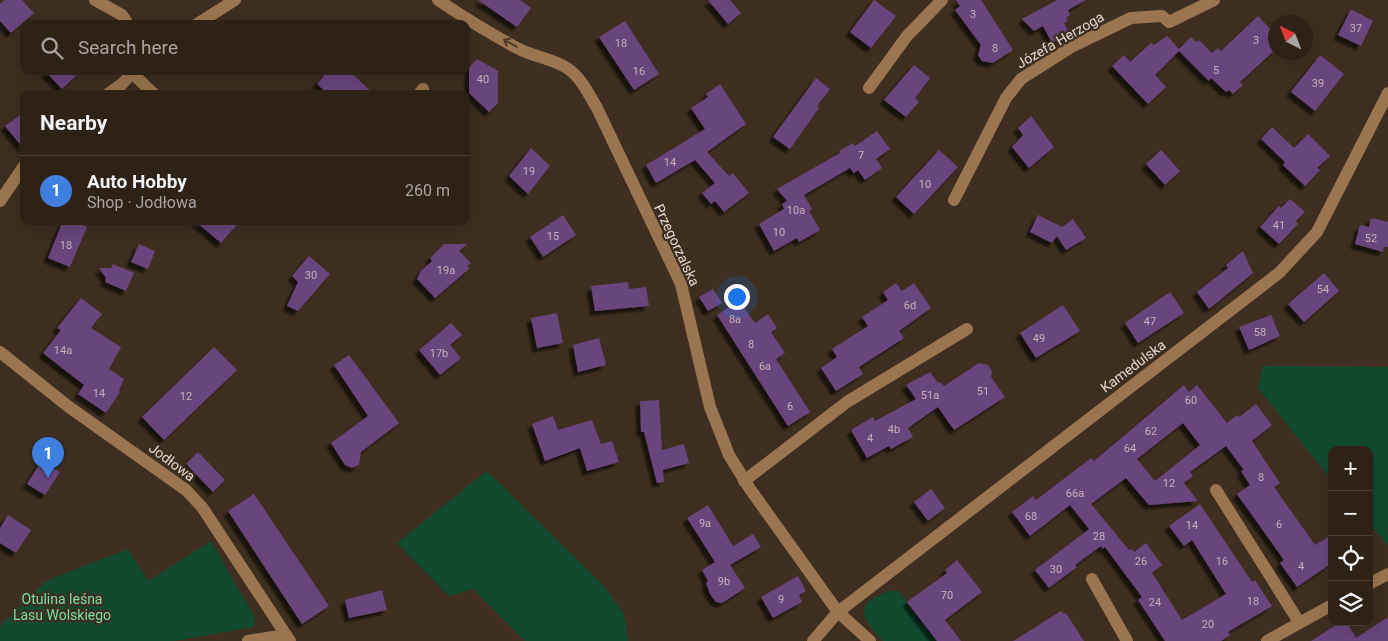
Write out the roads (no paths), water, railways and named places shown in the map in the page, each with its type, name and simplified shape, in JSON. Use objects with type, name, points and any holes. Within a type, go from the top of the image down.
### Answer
[{"type":"street","points":[[94,0],[122,15],[125,20]]},
{"type":"street","points":[[204,20],[236,0]]},
{"type":"street","name":"Przegorzalska","points":[[438,0],[468,20]]},
{"type":"street","points":[[868,88],[907,36],[942,0]]},
{"type":"street","name":"Józefa Herzoga","points":[[954,200],[1006,98],[1021,79],[1073,46],[1131,18],[1162,16],[1169,22],[1214,0]]},
{"type":"street","name":"Przegorzalska","points":[[470,21],[522,50],[555,61],[569,69],[597,108],[681,284],[710,407],[729,455],[744,480],[838,612],[870,641]]},
{"type":"street","points":[[113,90],[132,75]]},
{"type":"street","points":[[136,75],[150,90]]},
{"type":"street","name":"Kamedulska","points":[[838,612],[1280,273],[1317,232],[1388,94]]},
{"type":"street","points":[[0,201],[20,172]]},
{"type":"street","points":[[744,480],[847,402],[967,330]]},
{"type":"street","name":"Jodłowa","points":[[0,352],[69,407],[186,490],[202,508],[288,638],[248,641]]},
{"type":"street","points":[[1216,490],[1299,622]]},
{"type":"street","points":[[1373,582],[1388,574]]},
{"type":"street","points":[[1092,579],[1127,641]]},
{"type":"street","points":[[1267,641],[1328,607]]},
{"type":"street","points":[[813,641],[838,612]]},
{"type":"place","name":"Auto Hobby","points":[[48,478]]},
{"type":"park label","name":"Otulina leśna Lasu Wolskiego","points":[[62,608]]}]
